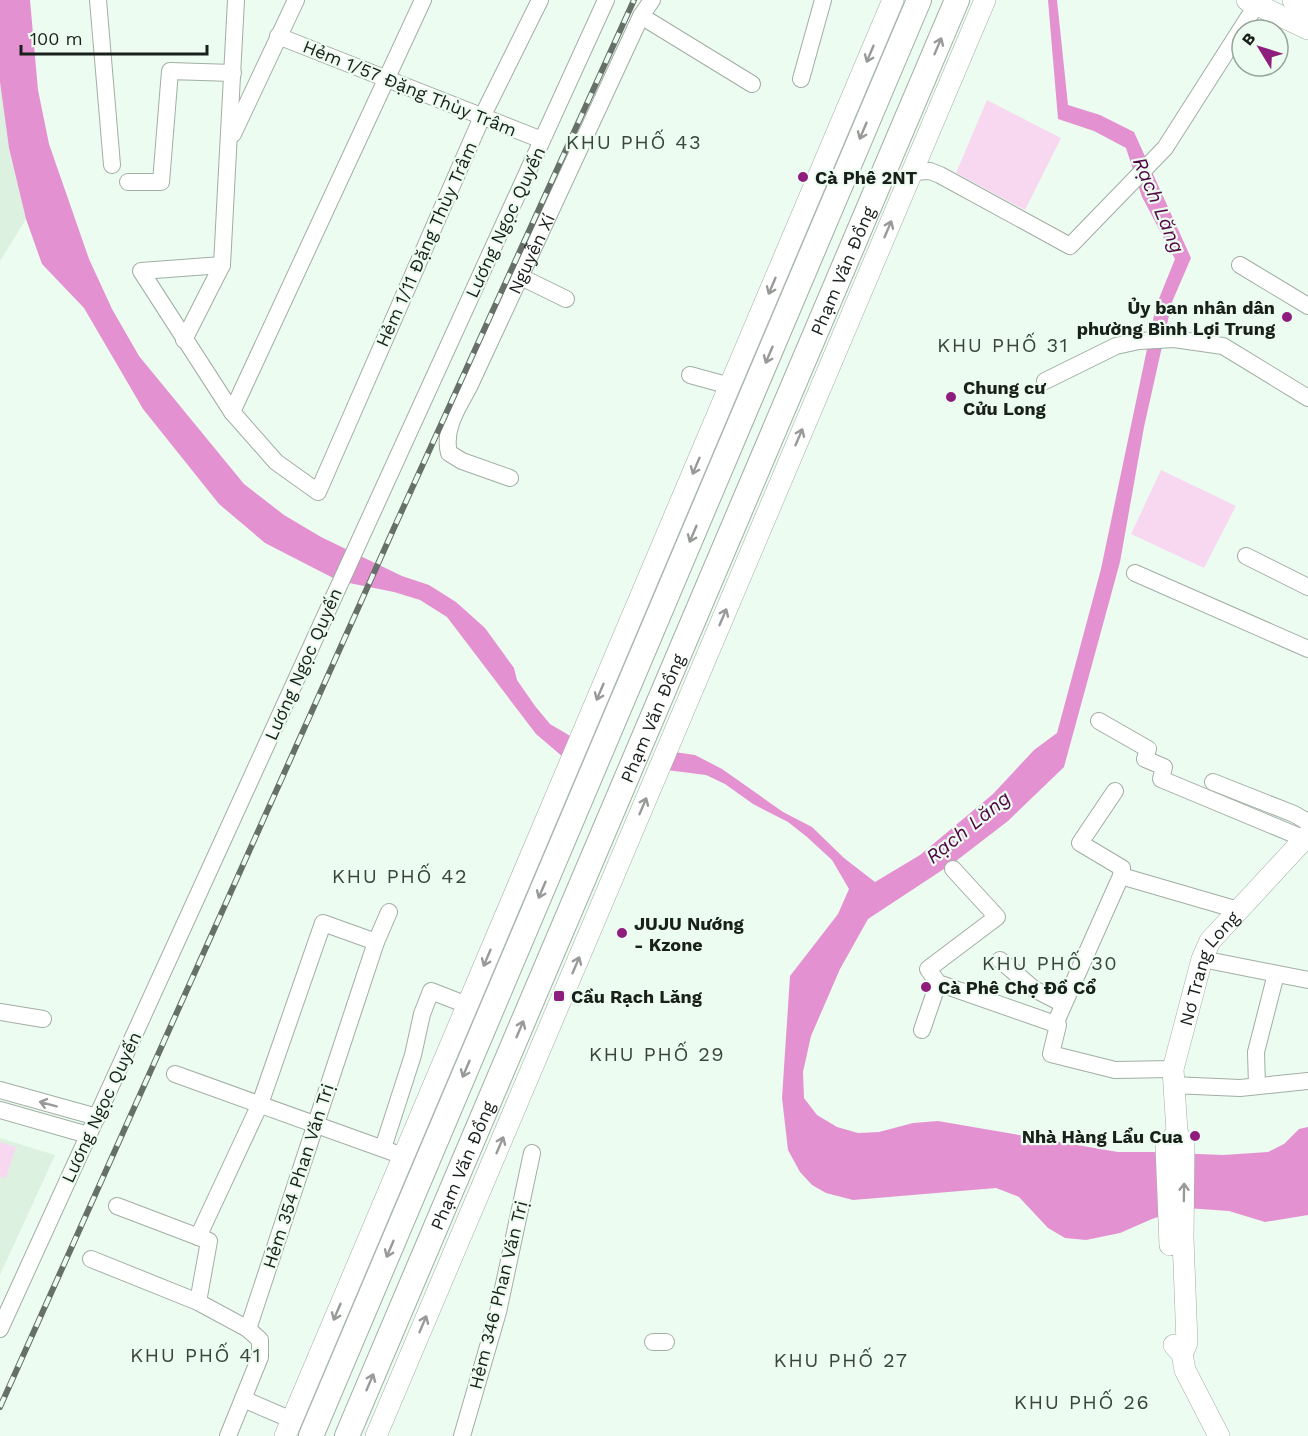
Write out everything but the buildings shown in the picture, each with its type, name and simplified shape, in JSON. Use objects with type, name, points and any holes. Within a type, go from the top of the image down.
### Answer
[{"type":"highway","name":"Phạm Văn Đồng","points":[[311,1436],[919,0]]},
{"type":"highway","name":"Phạm Văn Đồng","points":[[347,1436],[957,0]]},
{"type":"main road","points":[[288,1428],[893,0]]},
{"type":"main road","name":"Phạm Văn Đồng","points":[[376,1436],[985,0]]},
{"type":"main road","points":[[1293,0],[1308,7]]},
{"type":"main road","points":[[1252,2],[1308,29]]},
{"type":"main road","points":[[923,82],[946,92]]},
{"type":"main road","name":"Nơ Trang Long","points":[[1218,1436],[1185,1370],[1182,1354],[1174,1344],[1176,1141],[1172,1077],[1202,959],[1210,941],[1307,832]]},
{"type":"main road","points":[[467,1005],[489,1016]]},
{"type":"street","points":[[98,0],[112,165]]},
{"type":"street","points":[[184,340],[222,266],[236,0]]},
{"type":"street","points":[[229,143],[296,0]]},
{"type":"street","points":[[232,412],[423,0]]},
{"type":"street","name":"Hẻm 1/11 Đặng Thùy Trâm","points":[[232,412],[276,462],[318,492],[482,117],[540,0]]},
{"type":"street","name":"Lương Ngọc Quyến","points":[[0,1329],[606,0]]},
{"type":"street","name":"Nguyễn Xí","points":[[510,478],[462,461],[449,453],[447,444],[450,424],[641,16],[652,0]]},
{"type":"street","points":[[801,79],[822,0]]},
{"type":"street","points":[[912,172],[930,171],[940,175],[1070,246],[1165,148],[1252,2]]},
{"type":"street","points":[[641,16],[752,84]]},
{"type":"street","name":"Hẻm 1/57 Đặng Thùy Trâm","points":[[278,36],[542,140]]},
{"type":"street","points":[[128,182],[161,182],[170,71],[233,73]]},
{"type":"street","points":[[1240,265],[1308,306]]},
{"type":"street","points":[[222,266],[141,272],[232,412]]},
{"type":"street","points":[[519,276],[566,299]]},
{"type":"street","points":[[1045,381],[1116,346],[1140,341],[1174,339],[1223,346],[1308,398]]},
{"type":"street","points":[[690,375],[730,386]]},
{"type":"street","points":[[1246,556],[1308,587]]},
{"type":"street","points":[[1135,573],[1308,649]]},
{"type":"street","points":[[1100,721],[1148,749],[1145,759],[1164,767],[1161,779],[1307,832]]},
{"type":"street","points":[[1213,782],[1294,814],[1307,832]]},
{"type":"street","points":[[1054,1024],[1121,876],[1122,868],[1080,843],[1115,791]]},
{"type":"street","points":[[953,869],[997,917],[928,969],[938,983],[1058,1025],[1051,1054],[1114,1070],[1240,1088],[1308,1081]]},
{"type":"street","points":[[1121,876],[1238,910]]},
{"type":"street","name":"Hẻm 354 Phan Văn Trị","points":[[248,1329],[376,942],[389,912]]},
{"type":"street","points":[[198,1237],[260,1104],[323,923],[376,942]]},
{"type":"street","points":[[1202,959],[1308,980]]},
{"type":"street","points":[[1000,960],[1034,989],[1064,1004]]},
{"type":"street","points":[[1257,1086],[1256,1052],[1276,974]]},
{"type":"street","points":[[922,1030],[938,983]]},
{"type":"street","points":[[383,1148],[413,1055],[422,1014],[431,991],[467,1005]]},
{"type":"street","points":[[0,1012],[43,1019]]},
{"type":"street","points":[[175,1074],[403,1156]]},
{"type":"street","points":[[0,1090],[97,1117]]},
{"type":"street","points":[[0,1110],[88,1135]]},
{"type":"street","name":"Hẻm 346 Phan Văn Trị","points":[[462,1436],[498,1312],[532,1153]]},
{"type":"street","points":[[117,1206],[210,1241],[198,1302]]},
{"type":"street","points":[[91,1259],[198,1302],[248,1329],[260,1340],[260,1357],[228,1436]]},
{"type":"street","points":[[243,1399],[288,1428]]},
{"type":"shaded area","points":[[0,82],[9,148],[26,219],[0,261]]},
{"type":"shaded area","points":[[987,100],[1061,138],[1025,210],[956,173]]},
{"type":"shaded area","points":[[1161,470],[1236,506],[1204,568],[1131,534]]},
{"type":"shaded area","points":[[0,1138],[55,1155],[0,1275]]},
{"type":"shaded area","points":[[0,1142],[16,1147],[6,1178],[0,1177]]},
{"type":"water","name":"Rạch Lăng","points":[[0,0],[30,0],[38,90],[49,144],[89,259],[112,309],[139,356],[244,484],[284,515],[321,537],[402,576],[429,585],[456,602],[485,628],[514,668],[517,680],[550,724],[572,737],[695,755],[722,769],[783,812],[812,827],[844,858],[875,882],[920,855],[993,794],[1034,750],[1057,733],[1101,569],[1156,306],[1175,259],[1142,197],[1126,148],[1094,131],[1058,119],[1048,0],[1057,0],[1068,105],[1100,115],[1134,132],[1191,258],[1172,302],[1144,427],[1120,562],[1064,767],[1008,821],[956,861],[868,919],[840,969],[811,1036],[803,1072],[804,1098],[817,1115],[837,1127],[858,1133],[879,1132],[913,1123],[938,1121],[1118,1152],[1223,1155],[1268,1152],[1284,1144],[1299,1129],[1308,1127],[1308,1215],[1265,1222],[1229,1211],[1186,1208],[1120,1233],[1086,1240],[1065,1238],[1048,1228],[1019,1197],[996,1188],[853,1200],[826,1193],[812,1185],[800,1172],[788,1150],[782,1098],[790,976],[838,914],[849,889],[832,860],[788,822],[706,775],[563,757],[536,734],[447,617],[420,600],[394,592],[339,581],[265,543],[219,504],[143,409],[84,308],[42,264],[26,219],[9,148],[0,82]]},
{"type":"pier","points":[[574,735],[673,748],[663,772],[564,760]]},
{"type":"railway","points":[[0,1407],[394,528],[634,0]]},
{"type":"place","name":"Cà Phê 2NT","points":[[803,177]]},
{"type":"place","name":"Ủy ban nhân dân phường Bình Lợi Trung","points":[[1287,317]]},
{"type":"place","name":"Chung cư Cửu Long","points":[[951,397]]},
{"type":"place","name":"JUJU Nướng - Kzone","points":[[622,933]]},
{"type":"place","name":"Cà Phê Chợ Đồ Cổ","points":[[926,987]]},
{"type":"place","name":"Cầu Rạch Lăng","points":[[559,996]]},
{"type":"place","name":"Nhà Hàng Lẩu Cua","points":[[1195,1136]]},
{"type":"district","name":"KHU PHỐ 43","points":[[634,142]]},
{"type":"district","name":"KHU PHỐ 31","points":[[1003,345]]},
{"type":"district","name":"KHU PHỐ 42","points":[[400,876]]},
{"type":"district","name":"KHU PHỐ 30","points":[[1050,963]]},
{"type":"district","name":"KHU PHỐ 29","points":[[657,1054]]},
{"type":"district","name":"KHU PHỐ 41","points":[[196,1355]]},
{"type":"district","name":"KHU PHỐ 27","points":[[841,1360]]},
{"type":"district","name":"KHU PHỐ 26","points":[[1082,1402]]}]
